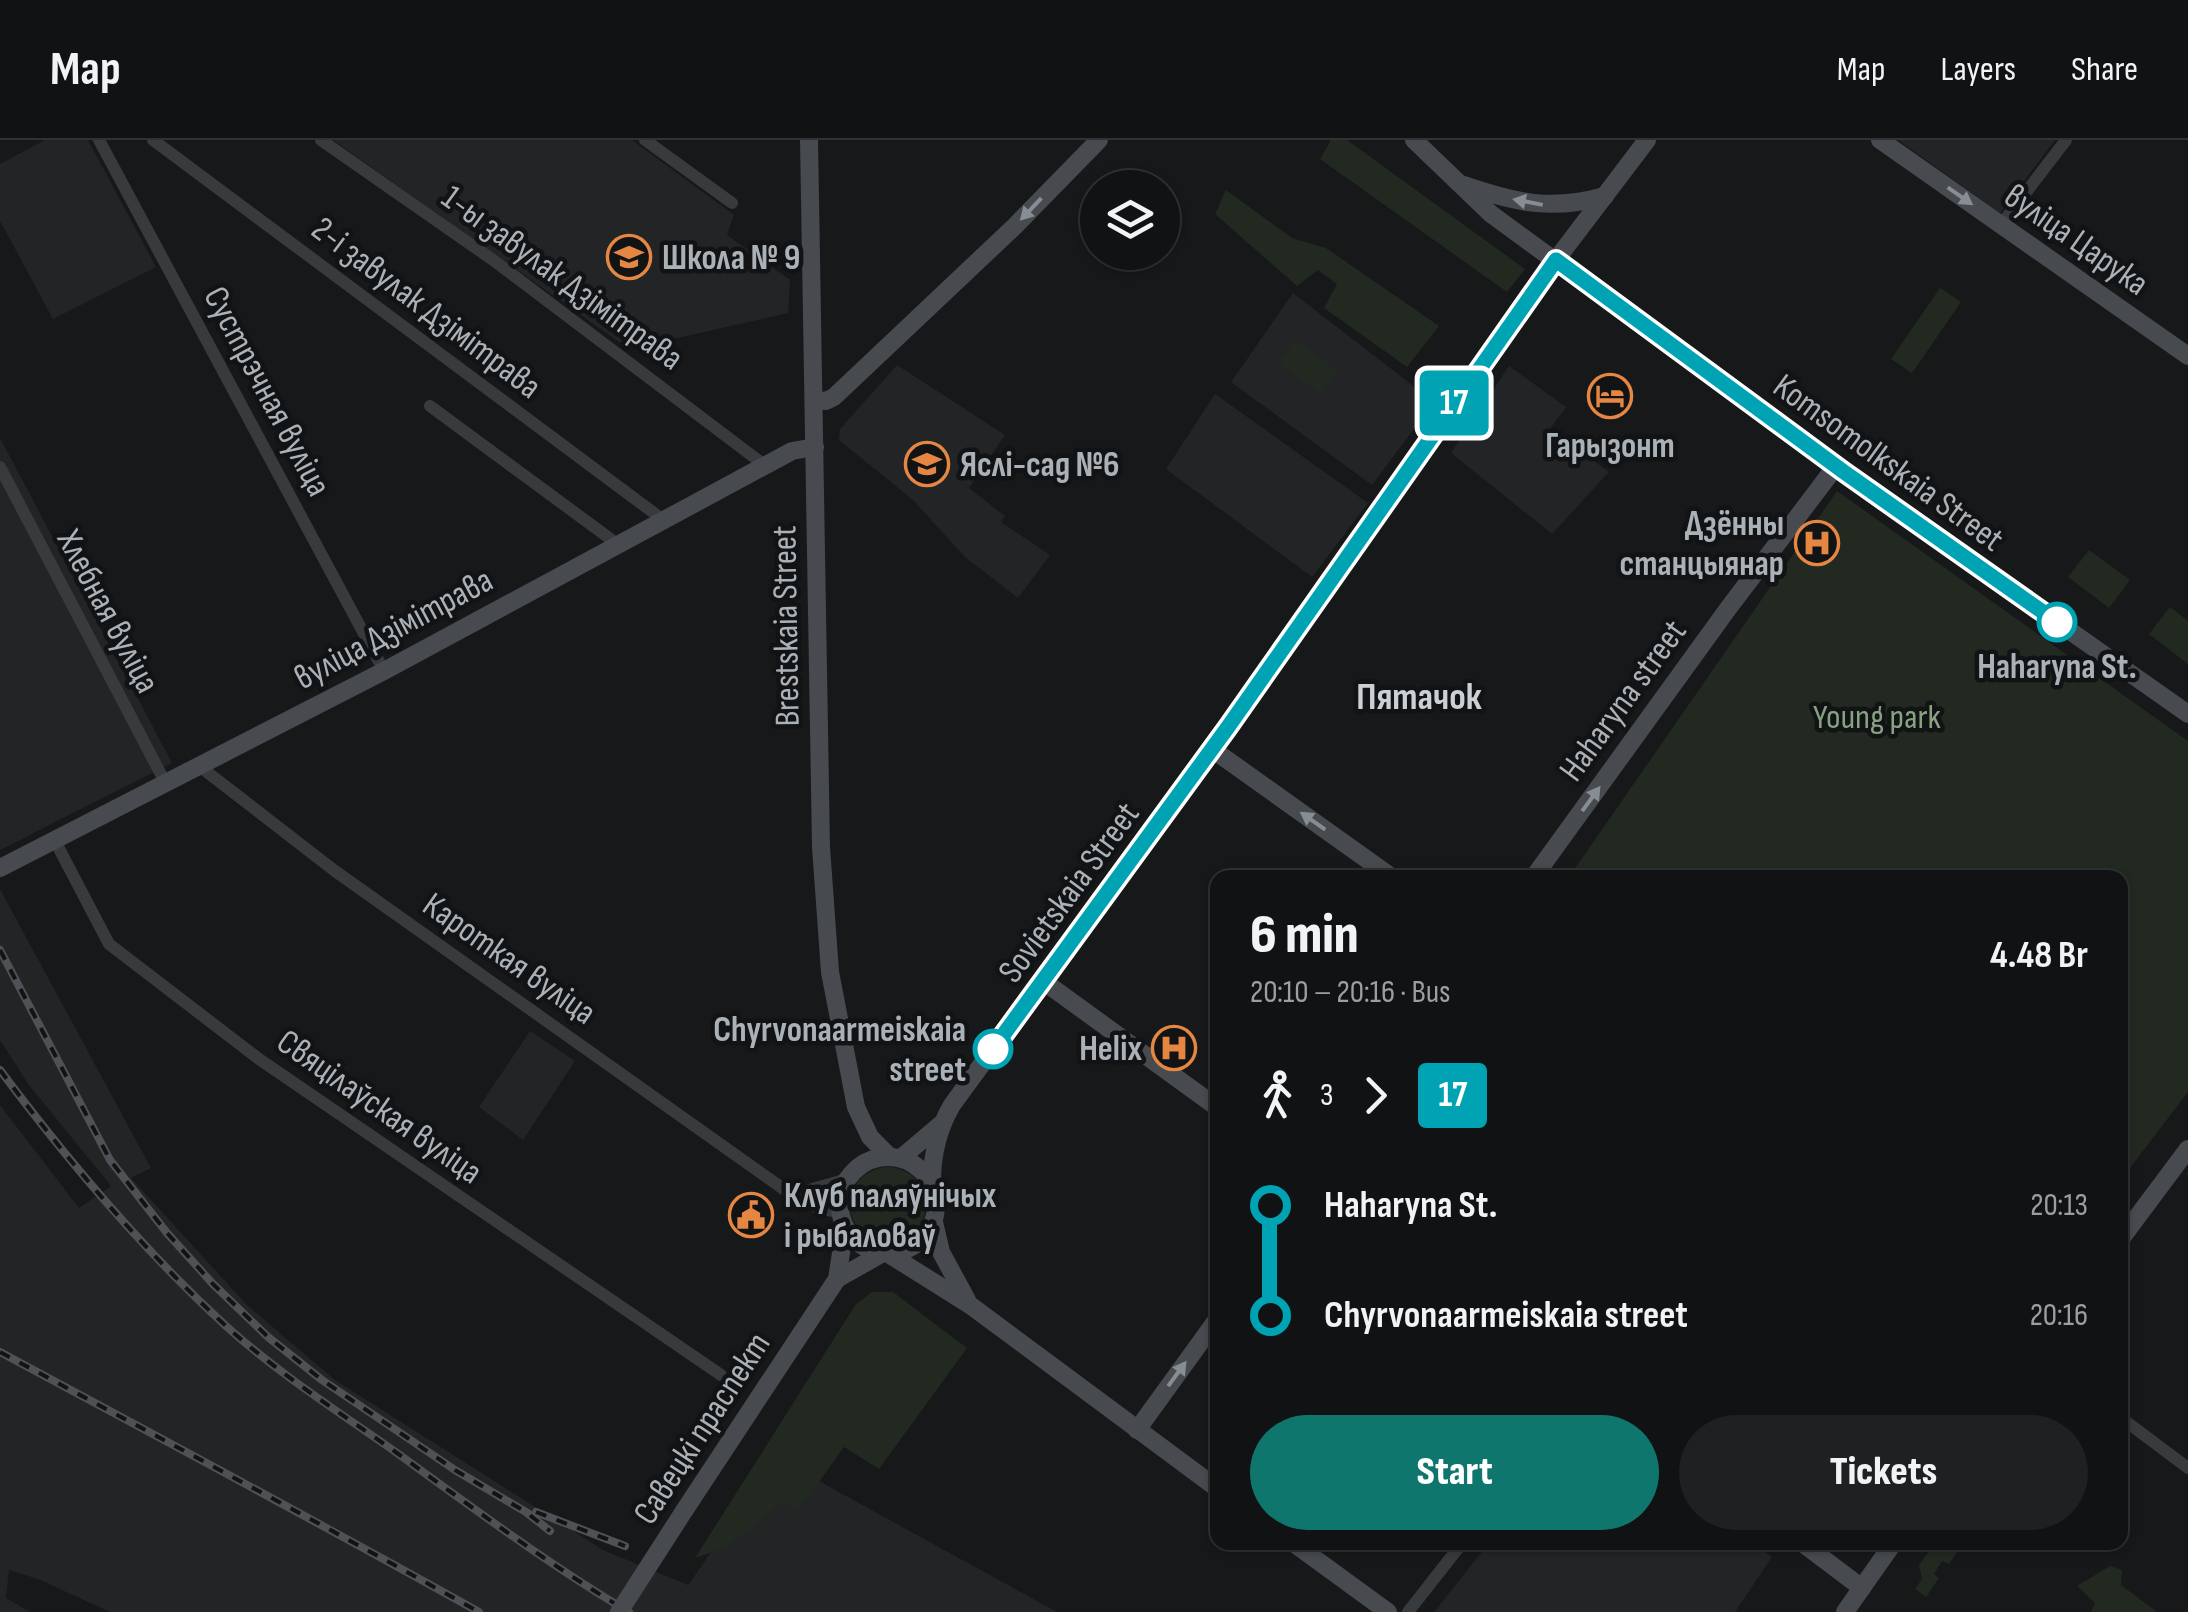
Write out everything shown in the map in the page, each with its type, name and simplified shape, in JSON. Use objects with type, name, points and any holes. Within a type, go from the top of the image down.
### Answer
[{"type":"main road","name":"Brestskaia Street","points":[[808,140],[821,847],[830,972],[856,1107],[870,1137],[895,1157]]},
{"type":"main road","points":[[814,400],[834,397],[1100,140]]},
{"type":"main road","name":"Komsomolkskaia Street","points":[[1414,140],[1490,214],[1836,466],[2188,714]]},
{"type":"main road","points":[[1556,260],[1647,140]]},
{"type":"main road","name":"вуліца Царука","points":[[1880,140],[2188,356]]},
{"type":"main road","points":[[1453,180],[1536,205],[1575,204],[1605,196]]},
{"type":"main road","name":"вуліца Дзімітрава","points":[[0,868],[384,671],[792,451],[815,447]]},
{"type":"main road","name":"Haharyna street","points":[[1540,870],[1836,466]]},
{"type":"main road","name":"Sovietskaia Street","points":[[895,1157],[941,1124],[1212,749],[1382,870]]},
{"type":"main road","points":[[1043,981],[1210,1102]]},
{"type":"main road","name":"Brestskaia Street","points":[[851,1174],[856,1107]]},
{"type":"main road","name":"Sovietskaia Street","points":[[932,1182],[932,1162],[941,1124]]},
{"type":"main road","points":[[2128,1229],[2188,1149]]},
{"type":"main road","points":[[970,1305],[941,1252],[934,1222],[936,1195],[932,1182],[919,1167],[895,1157],[877,1157],[851,1174],[840,1196],[843,1220],[861,1244],[885,1253],[970,1305],[1210,1483]]},
{"type":"main road","name":"Савецкі праспект","points":[[837,1280],[843,1220]]},
{"type":"main road","points":[[885,1253],[915,1245],[934,1222]]},
{"type":"main road","name":"Савецкі праспект","points":[[620,1612],[837,1280],[885,1253]]},
{"type":"main road","points":[[1136,1430],[1210,1329]]},
{"type":"main road","points":[[1303,1550],[1388,1612]]},
{"type":"main road","points":[[1812,1550],[1862,1588]]},
{"type":"main road","points":[[1845,1612],[1888,1550]]},
{"type":"street","name":"Сустрэчная вуліца","points":[[100,140],[384,671]]},
{"type":"street","name":"2-і завулак Дзімітрава","points":[[153,140],[666,522]]},
{"type":"street","name":"1-ы завулак Дзімітрава","points":[[321,140],[494,260],[767,467]]},
{"type":"street","points":[[645,140],[732,203]]},
{"type":"street","points":[[2000,225],[2066,140]]},
{"type":"street","points":[[430,406],[620,546]]},
{"type":"street","name":"Хлебная вуліца","points":[[0,467],[166,782]]},
{"type":"street","name":"Кароткая вуліца","points":[[198,766],[335,871],[792,1194],[843,1220]]},
{"type":"street","name":"Свяцілаўская вуліца","points":[[54,839],[109,944],[259,1058],[722,1375]]},
{"type":"street","points":[[792,1194],[851,1174]]},
{"type":"street","points":[[2128,1423],[2188,1468]]},
{"type":"street","points":[[1408,1612],[1456,1550]]},
{"type":"shaded area","points":[[45,140],[88,140],[156,267],[53,319],[0,221],[0,164]]},
{"type":"shaded area","name":"Школа № 9","points":[[333,140],[632,140],[734,215],[727,235],[790,280],[788,313],[629,349]]},
{"type":"shaded area","points":[[1898,140],[2055,140],[2000,213]]},
{"type":"shaded area","points":[[1293,293],[1434,402],[1372,485],[1231,382]]},
{"type":"shaded area","name":"Яслі-сад №6","points":[[897,365],[1005,435],[969,488],[1005,516],[1001,522],[1050,555],[1018,598],[965,557],[913,500],[839,440],[840,429]]},
{"type":"shaded area","points":[[1509,366],[1566,407],[1550,429],[1609,472],[1552,534],[1451,453]]},
{"type":"shaded area","points":[[1215,394],[1368,503],[1312,577],[1166,469]]},
{"type":"shaded area","points":[[0,438],[172,763],[0,850]]},
{"type":"shaded area","points":[[0,889],[151,1168],[131,1178],[247,1305],[335,1380],[603,1550],[688,1585],[782,1452],[817,1480],[1057,1612],[110,1612],[9,1570],[6,1598],[30,1612],[0,1612],[0,1105],[79,1208],[111,1186],[29,1085],[0,1040]]},
{"type":"shaded area","points":[[530,1031],[575,1061],[523,1140],[479,1107]]},
{"type":"shaded area","points":[[1483,1550],[1762,1550],[1772,1557],[1735,1612],[1434,1612]]},
{"type":"green space","points":[[1331,140],[1347,140],[1525,269],[1507,292],[1320,159]]},
{"type":"green space","points":[[1226,190],[1292,238],[1326,248],[1439,326],[1407,367],[1324,308],[1337,284],[1318,270],[1297,286],[1215,214]]},
{"type":"green space","points":[[1940,288],[1961,302],[1912,373],[1891,359]]},
{"type":"green space","points":[[1296,340],[1338,371],[1321,394],[1278,363]]},
{"type":"green space","name":"Young park","points":[[1837,491],[2188,741],[2188,1092],[2128,1171],[2128,870],[1574,870]]},
{"type":"green space","points":[[2089,550],[2130,580],[2109,608],[2068,577]]},
{"type":"green space","points":[[2170,607],[2188,621],[2188,664],[2149,634]]},
{"type":"green space","points":[[888,1167],[915,1178],[926,1205],[915,1232],[888,1243],[861,1232],[850,1205],[861,1178]]},
{"type":"green space","points":[[872,1292],[893,1292],[967,1348],[879,1469],[844,1447],[801,1507],[781,1504],[725,1548],[695,1558],[856,1304]]},
{"type":"green space","points":[[1930,1550],[1958,1550],[1949,1564],[1942,1561],[1934,1574],[1939,1578],[1926,1597],[1915,1589],[1922,1579],[1919,1565]]},
{"type":"green space","points":[[2110,1566],[2122,1570],[2121,1585],[2157,1612],[2091,1612],[2095,1603],[2077,1586]]},
{"type":"railway","points":[[0,950],[110,1160],[213,1284],[268,1337],[322,1380],[550,1531]]},
{"type":"railway","points":[[0,1070],[79,1171],[136,1235],[246,1344],[511,1535],[629,1612]]},
{"type":"railway","points":[[0,1352],[479,1612]]},
{"type":"railway","points":[[536,1512],[625,1546]]},
{"type":"bus line","name":"17","points":[[993,1049],[1228,727],[1556,260],[1844,472],[2057,622]]},
{"type":"place","name":"Школа № 9","points":[[629,257]]},
{"type":"place","name":"Гарызонт","points":[[1610,396]]},
{"type":"place","name":"Яслі-сад №6","points":[[927,464]]},
{"type":"place","name":"Дзённы станцыянар","points":[[1817,543]]},
{"type":"place","name":"Haharyna St.","points":[[2057,622]]},
{"type":"place","name":"Helix","points":[[1174,1048]]},
{"type":"place","name":"Chyrvonaarmeiskaia street","points":[[993,1049]]},
{"type":"place","name":"Клуб паляўнічых і рыбаловаў","points":[[751,1215]]},
{"type":"district","name":"Пятачок","points":[[1419,696]]}]
